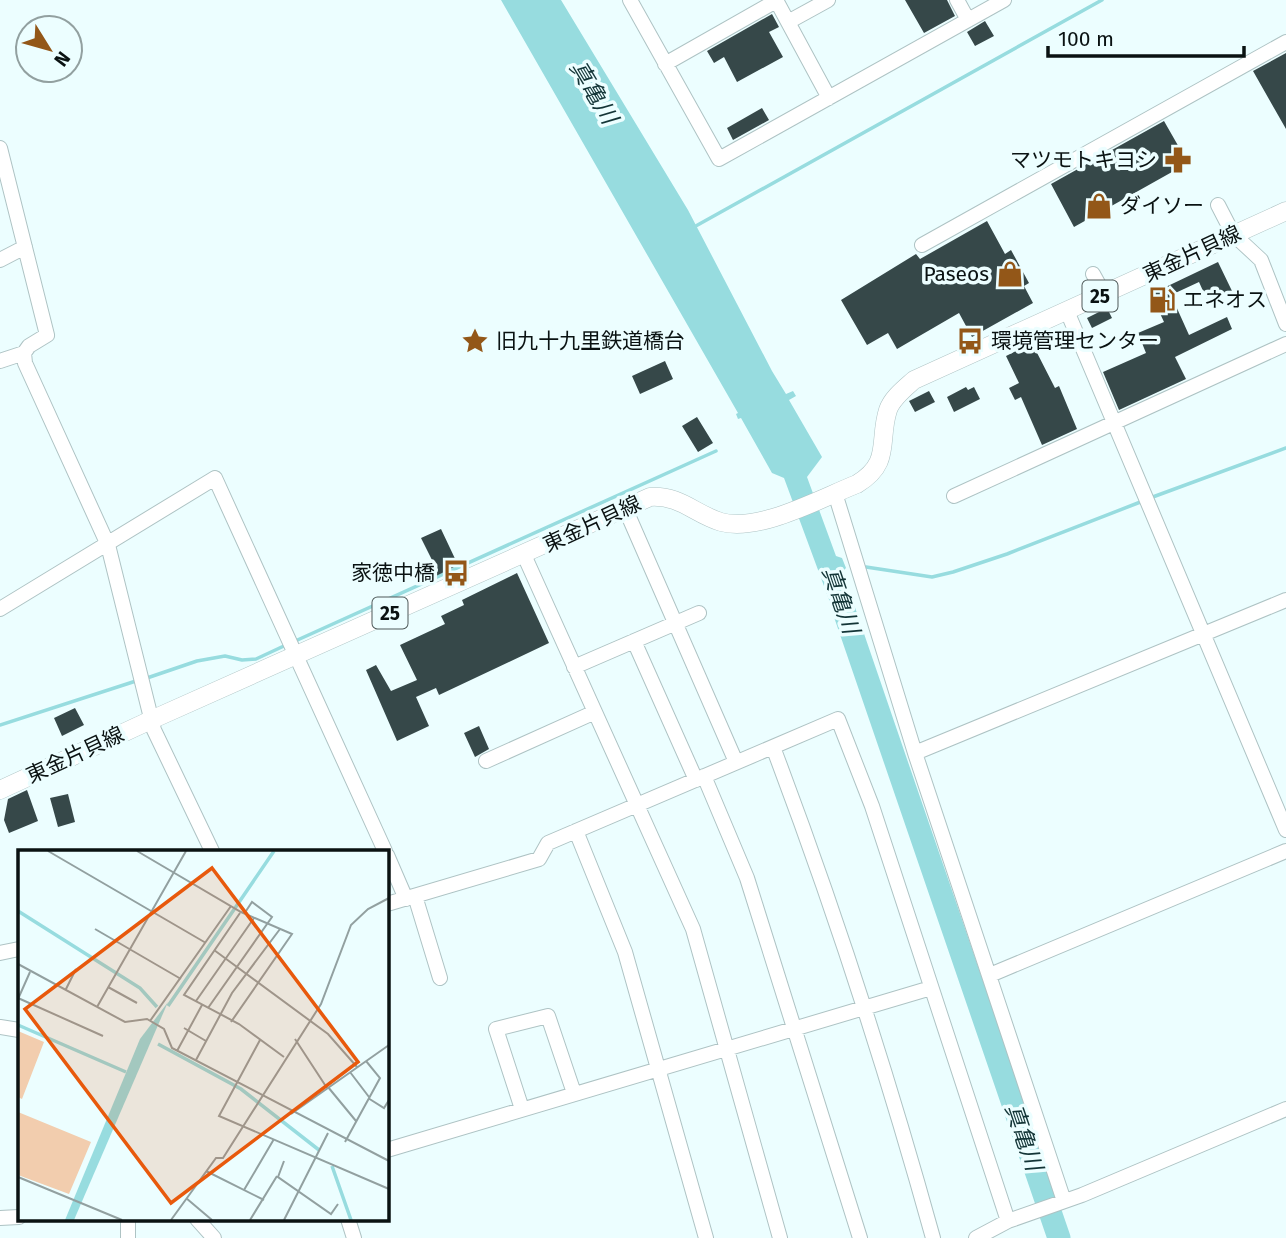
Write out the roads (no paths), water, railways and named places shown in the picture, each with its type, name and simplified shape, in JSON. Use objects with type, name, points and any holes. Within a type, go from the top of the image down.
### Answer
[{"type":"main road","name":"東金片貝線","points":[[0,790],[152,720],[291,647],[524,555],[650,497],[673,498],[721,522],[738,524],[757,523],[835,493],[868,478],[875,469],[882,454],[888,408],[914,380],[1286,211]]},
{"type":"street","points":[[630,0],[719,159],[1004,0]]},
{"type":"street","points":[[665,64],[776,0],[830,98]]},
{"type":"street","points":[[788,22],[828,0]]},
{"type":"street","points":[[957,0],[968,20]]},
{"type":"street","points":[[922,245],[1286,42]]},
{"type":"street","points":[[0,148],[47,335],[29,346],[24,353],[0,361]]},
{"type":"street","points":[[1218,205],[1234,234],[1261,260],[1286,324]]},
{"type":"street","points":[[0,260],[25,247]]},
{"type":"street","points":[[1093,274],[1104,294]]},
{"type":"street","points":[[1067,311],[1286,830]]},
{"type":"street","points":[[954,496],[1286,344]]},
{"type":"street","points":[[24,353],[25,363],[108,545],[152,720],[212,850]]},
{"type":"street","points":[[0,609],[215,478],[385,850]]},
{"type":"street","points":[[835,493],[915,752],[990,975],[1059,1203]]},
{"type":"street","points":[[625,508],[736,762]]},
{"type":"street","points":[[524,555],[693,929],[780,1238]]},
{"type":"street","points":[[915,752],[1286,600]]},
{"type":"street","points":[[574,667],[699,613]]},
{"type":"street","points":[[634,641],[747,878],[860,1238]]},
{"type":"street","points":[[486,761],[595,712]]},
{"type":"street","points":[[388,904],[539,859],[548,843],[838,719],[872,806],[1008,1221]]},
{"type":"street","points":[[774,747],[821,872],[933,1238]]},
{"type":"street","points":[[576,831],[625,952],[706,1238]]},
{"type":"street","points":[[990,975],[1286,851]]},
{"type":"street","points":[[388,857],[411,897],[440,978]]},
{"type":"street","points":[[0,953],[18,949]]},
{"type":"street","points":[[388,1150],[931,988]]},
{"type":"street","points":[[522,1109],[496,1029],[548,1016],[574,1093]]},
{"type":"street","points":[[0,1027],[18,1030]]},
{"type":"street","points":[[976,1238],[992,1234],[1008,1221],[1059,1203],[1286,1109]]},
{"type":"street","points":[[0,1218],[18,1217]]},
{"type":"street","points":[[128,1220],[128,1238]]},
{"type":"street","points":[[198,1220],[214,1238]]},
{"type":"street","points":[[348,1220],[354,1238]]},
{"type":"water","points":[[501,0],[561,0],[688,210],[772,371],[786,394],[793,391],[796,396],[789,400],[822,457],[807,477],[836,556],[842,558],[846,568],[841,573],[858,627],[841,632],[784,478],[772,473],[741,418],[738,419],[738,413]]},
{"type":"waterway","points":[[694,227],[1102,0]]},
{"type":"waterway","points":[[1150,498],[1286,448]]},
{"type":"waterway","points":[[293,642],[716,451]]},
{"type":"waterway","points":[[866,567],[932,577],[953,572],[1143,501]]},
{"type":"waterway","name":"真亀川","points":[[841,602],[1059,1238]]},
{"type":"waterway","points":[[147,678],[197,661],[225,656],[242,660],[256,659],[286,645]]},
{"type":"waterway","points":[[0,725],[139,680]]},
{"type":"place","name":"マツモトキヨシ","points":[[1178,160]]},
{"type":"place","name":"ダイソー","points":[[1099,206]]},
{"type":"place","name":"Paseos","points":[[1010,274]]},
{"type":"place","name":"エネオス","points":[[1162,300]]},
{"type":"place","name":"旧九十九里鉄道橋台","points":[[475,341]]},
{"type":"place","name":"環境管理センター","points":[[970,341]]},
{"type":"place","name":"家徳中橋","points":[[456,573]]}]
